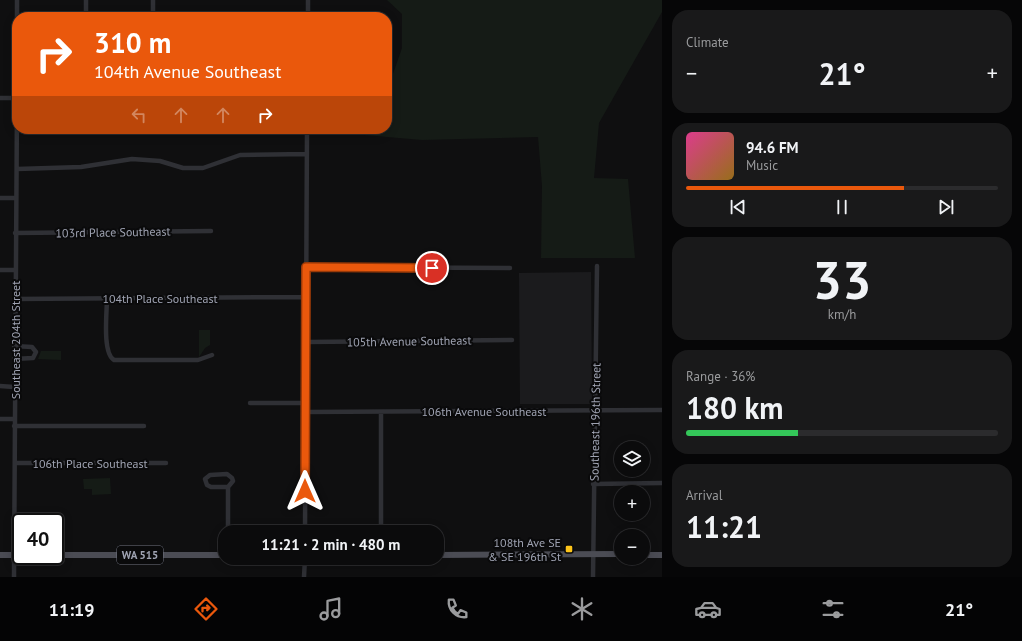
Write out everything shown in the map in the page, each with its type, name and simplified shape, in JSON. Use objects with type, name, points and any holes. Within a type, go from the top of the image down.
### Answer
[{"type":"main road","points":[[444,555],[614,554]]},
{"type":"main road","points":[[0,555],[12,555]]},
{"type":"main road","name":"WA 515","points":[[64,555],[218,555]]},
{"type":"main road","points":[[650,555],[662,555]]},
{"type":"street","points":[[17,0],[17,12]]},
{"type":"street","points":[[86,0],[86,12]]},
{"type":"street","points":[[153,12],[154,0]]},
{"type":"street","points":[[308,0],[308,12]]},
{"type":"street","points":[[0,98],[12,98]]},
{"type":"street","name":"Southeast 204th Street","points":[[14,513],[14,299],[17,134]]},
{"type":"street","points":[[305,525],[307,134]]},
{"type":"street","points":[[16,169],[66,168],[132,159],[160,161],[183,168],[203,168],[240,155],[307,154]]},
{"type":"street","points":[[0,198],[16,198]]},
{"type":"street","name":"103rd Place Southeast","points":[[15,233],[211,231]]},
{"type":"street","name":"Southeast 196th Street","points":[[593,577],[597,266]]},
{"type":"street","points":[[306,267],[510,268]]},
{"type":"street","points":[[0,270],[15,270]]},
{"type":"street","name":"104th Place Southeast","points":[[14,299],[306,297]]},
{"type":"street","points":[[107,298],[107,349],[111,358],[121,361],[198,360],[212,354]]},
{"type":"street","name":"105th Avenue Southeast","points":[[306,342],[512,340]]},
{"type":"street","points":[[14,346],[32,346],[36,352],[32,358],[14,359]]},
{"type":"street","points":[[0,386],[14,386]]},
{"type":"street","points":[[250,403],[306,403]]},
{"type":"street","name":"106th Avenue Southeast","points":[[306,412],[662,410]]},
{"type":"street","points":[[381,412],[381,525]]},
{"type":"street","points":[[0,419],[14,419]]},
{"type":"street","points":[[14,426],[144,426]]},
{"type":"street","name":"106th Place Southeast","points":[[14,464],[166,463]]},
{"type":"street","points":[[228,487],[211,487],[207,485],[205,479],[210,474],[230,475],[233,481],[228,487],[228,525]]},
{"type":"street","points":[[593,484],[662,483]]},
{"type":"street","name":"Southeast 204th Street","points":[[14,565],[14,577]]},
{"type":"street","points":[[304,577],[305,565]]},
{"type":"shaded area","points":[[387,0],[662,0],[662,12],[599,123],[594,178],[628,179],[635,258],[541,258],[542,186],[538,137],[422,140],[353,134],[392,134],[392,77],[402,48],[402,14]]},
{"type":"shaded area","points":[[591,272],[592,404],[520,404],[519,273]]},
{"type":"shaded area","points":[[199,330],[210,330],[210,345],[205,348],[199,357]]},
{"type":"shaded area","points":[[41,351],[61,351],[61,360],[38,359]]},
{"type":"shaded area","points":[[110,478],[111,494],[92,495],[92,489],[84,489],[83,479]]},
{"type":"place","name":"108th Ave SE & SE 196th St","points":[[569,549]]},
{"type":"route","points":[[305,491],[306,267],[432,268]]}]
